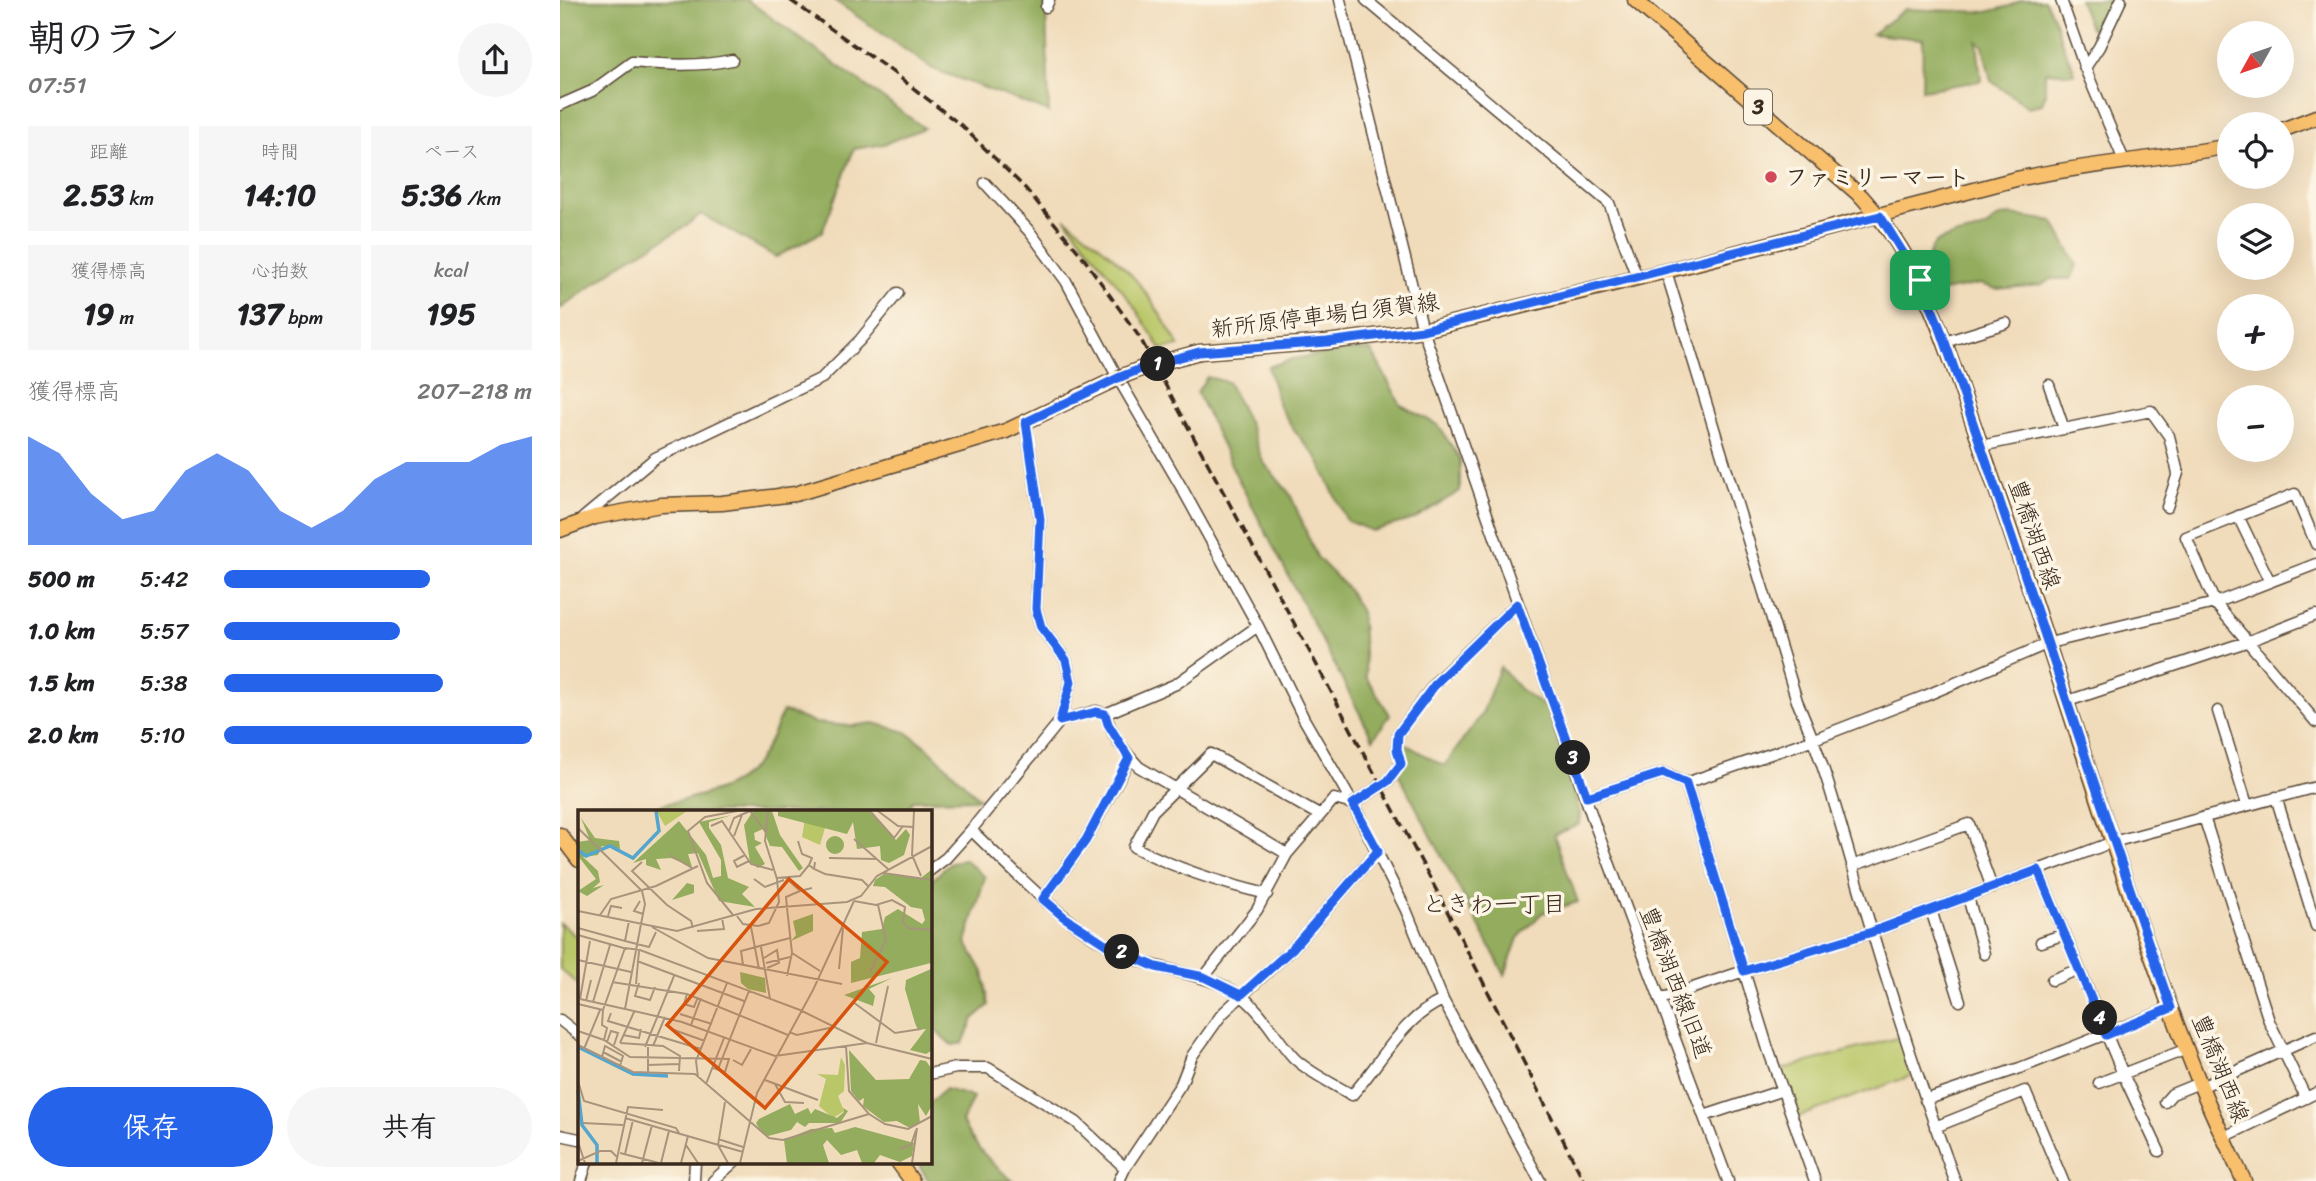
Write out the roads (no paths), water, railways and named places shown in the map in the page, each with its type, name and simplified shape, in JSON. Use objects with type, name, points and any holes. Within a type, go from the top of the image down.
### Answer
[{"type":"main road","name":"豊橋湖西線","points":[[1635,0],[1862,197],[1880,216],[1920,280],[1945,342],[2049,643],[2113,842],[2171,1008],[2200,1085],[2244,1181]]},
{"type":"main road","points":[[2294,125],[2316,117]]},
{"type":"main road","name":"新所原停車場白須賀線","points":[[560,530],[595,517],[661,505],[722,503],[796,494],[1006,431],[1118,378],[1148,366],[1199,352],[1327,342],[1423,330],[1666,271],[2016,179],[2074,167],[2125,163],[2217,148]]},
{"type":"main road","points":[[560,835],[578,859]]},
{"type":"main road","points":[[899,1164],[912,1181]]},
{"type":"street","name":"豊橋湖西線旧道","points":[[1340,0],[1423,330],[1517,604],[1728,1181]]},
{"type":"street","points":[[1366,0],[1609,204],[1637,277]]},
{"type":"street","points":[[2061,0],[2085,68],[2125,163]]},
{"type":"street","points":[[2085,68],[2099,47],[2121,0]]},
{"type":"street","points":[[560,105],[592,91],[632,62],[693,66],[732,60]]},
{"type":"street","points":[[985,183],[1030,232],[1066,281],[1183,490],[1258,626],[1304,719],[1378,851],[1443,1000],[1540,1181]]},
{"type":"street","points":[[1666,271],[1797,701],[1814,739],[1925,1100],[1955,1181]]},
{"type":"street","points":[[576,525],[655,458],[822,379],[860,340],[898,293]]},
{"type":"street","points":[[1945,342],[2006,323]]},
{"type":"street","points":[[2049,385],[2064,429]]},
{"type":"street","points":[[1981,446],[2151,411],[2169,436],[2178,472],[2167,507]]},
{"type":"street","points":[[931,869],[946,858],[971,830],[1060,721],[1071,682],[1066,660],[1041,627],[1036,609],[1040,519],[1026,422]]},
{"type":"street","points":[[2316,544],[2295,494],[2186,537],[2215,603],[2316,722]]},
{"type":"street","points":[[2238,516],[2270,582]]},
{"type":"street","points":[[1587,797],[1663,773],[1686,783],[1814,739],[1925,696],[2049,643],[2215,603],[2316,564]]},
{"type":"street","points":[[1204,977],[1257,910],[1268,894],[1287,854],[1307,833],[1319,815],[1334,799],[1353,804],[1388,781],[1401,764],[1397,749],[1398,734],[1437,682],[1517,604]]},
{"type":"street","points":[[2068,701],[2315,617]]},
{"type":"street","points":[[1060,721],[1096,712],[1105,714],[1176,684],[1258,626]]},
{"type":"street","points":[[2218,710],[2247,805]]},
{"type":"street","points":[[1105,714],[1108,724],[1129,758],[1139,766],[1287,854]]},
{"type":"street","points":[[1268,894],[1218,883],[1170,866],[1134,848],[1153,811],[1211,754],[1319,815]]},
{"type":"street","points":[[1043,899],[1086,840],[1129,758]]},
{"type":"street","points":[[1686,783],[1744,971],[1815,1181]]},
{"type":"street","points":[[1660,999],[1872,932],[2113,842],[2316,787]]},
{"type":"street","points":[[2276,797],[2316,926]]},
{"type":"street","points":[[2204,817],[2269,1021],[2311,1096],[2224,1137]]},
{"type":"street","points":[[1852,866],[1969,824],[1992,888]]},
{"type":"street","points":[[971,830],[1064,917],[1110,947],[1156,967],[1204,977],[1241,995],[1296,1059],[1352,1095],[1409,1024],[1428,1006],[1443,1000]]},
{"type":"street","points":[[1119,1181],[1181,1084],[1192,1056],[1222,1014],[1292,949],[1378,851]]},
{"type":"street","points":[[2038,870],[2106,1035],[2159,1151]]},
{"type":"street","points":[[2304,889],[2316,886]]},
{"type":"street","points":[[1968,897],[1984,954]]},
{"type":"street","points":[[1931,910],[1960,1001]]},
{"type":"street","points":[[2041,942],[2065,934]]},
{"type":"street","points":[[2052,980],[2080,969]]},
{"type":"street","points":[[1925,1100],[2106,1035],[2171,1008]]},
{"type":"street","points":[[560,1037],[564,1023],[578,1034]]},
{"type":"street","points":[[2165,1102],[2172,1094],[2200,1085],[2316,1035]]},
{"type":"street","points":[[2099,1083],[2187,1049]]},
{"type":"street","points":[[931,1074],[957,1069],[988,1069],[1076,1122],[1125,1168]]},
{"type":"street","points":[[1704,1116],[1783,1090]]},
{"type":"street","points":[[1935,1127],[2025,1091],[2063,1181]]},
{"type":"street","points":[[560,1135],[578,1139]]},
{"type":"street","points":[[581,1181],[586,1164]]},
{"type":"street","points":[[713,1181],[732,1164]]},
{"type":"railway","points":[[790,0],[894,73],[962,126],[1026,189],[1082,256],[1140,338],[1441,899],[1584,1181]]},
{"type":"place","name":"ファミリーマート","points":[[1771,177]]},
{"type":"district","name":"ときわ一丁目","points":[[1494,904]]}]
